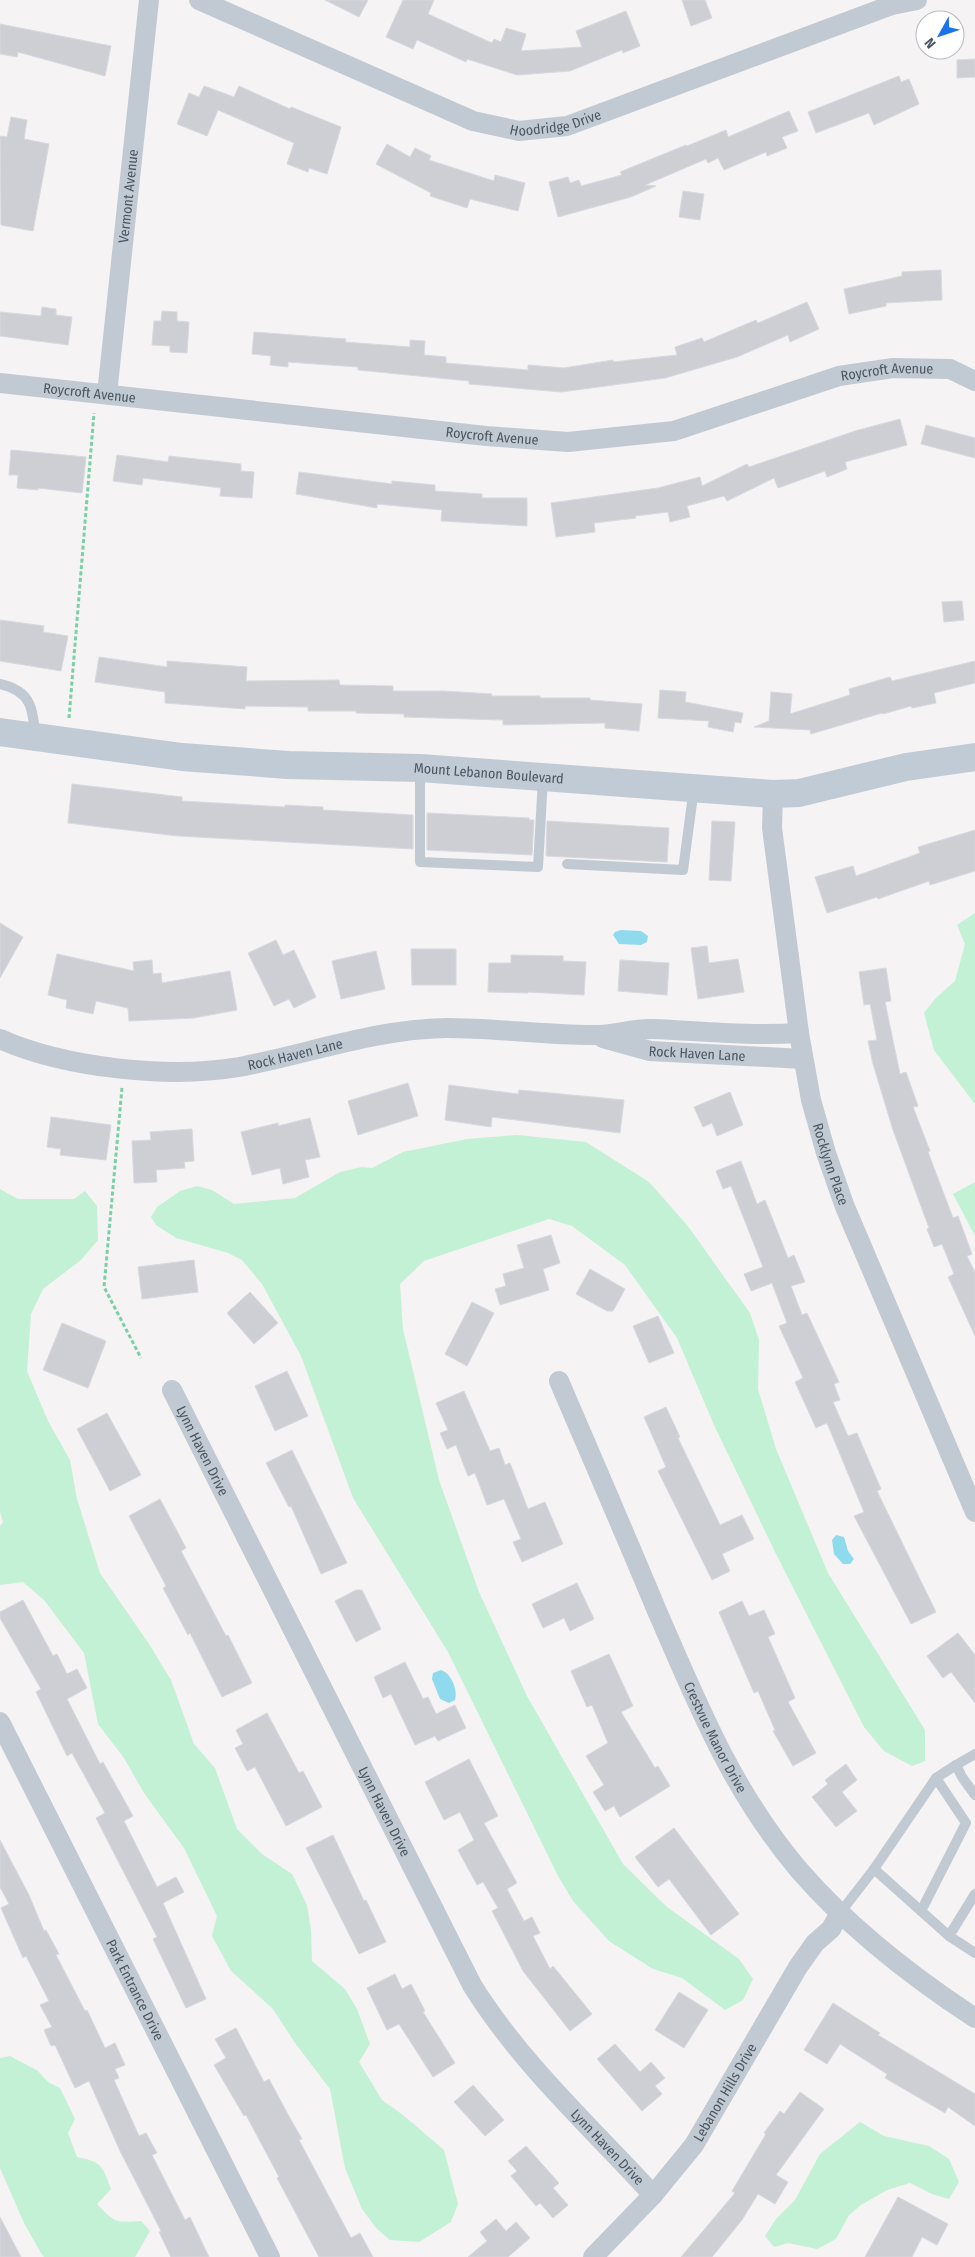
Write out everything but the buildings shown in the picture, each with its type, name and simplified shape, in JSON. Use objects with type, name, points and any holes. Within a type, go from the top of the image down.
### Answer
[{"type":"street","name":"Vermont Avenue","points":[[107,394],[148,0]]},
{"type":"street","name":"Hoodridge Drive","points":[[199,0],[473,121],[519,131],[566,126],[892,5],[917,0]]},
{"type":"street","name":"Roycroft Avenue","points":[[0,384],[486,436],[568,442],[674,431],[848,374],[893,368],[950,369],[975,381]]},
{"type":"street","name":"Mount Lebanon Boulevard","points":[[0,732],[182,757],[288,765],[420,768],[773,794],[799,792],[906,768],[975,757]]},
{"type":"street","name":"Rocklynn Place","points":[[773,794],[772,828],[799,1034],[811,1100],[826,1154],[845,1207],[975,1512]]},
{"type":"street","name":"Rock Haven Lane","points":[[0,1039],[60,1059],[124,1068],[186,1072],[238,1067],[396,1032],[445,1028],[594,1036],[650,1029],[748,1036],[799,1034]]},
{"type":"street","points":[[691,1054],[693,1032]]},
{"type":"street","name":"Rock Haven Lane","points":[[594,1036],[650,1051],[803,1059]]},
{"type":"street","name":"Crestvue Manor Drive","points":[[559,1381],[707,1728],[749,1802],[772,1836],[798,1869],[840,1913],[905,1970],[975,2018]]},
{"type":"street","name":"Lynn Haven Drive","points":[[172,1390],[472,1985],[493,2018],[520,2052],[653,2195]]},
{"type":"street","name":"Park Entrance Drive","points":[[0,1722],[270,2257]]},
{"type":"street","name":"Lebanon Hills Drive","points":[[593,2257],[653,2195],[694,2145],[798,1967],[815,1943],[831,1929],[840,1913]]},
{"type":"lane","points":[[0,684],[9,686],[25,695],[32,708],[36,737]]},
{"type":"lane","points":[[420,768],[420,862],[538,867],[543,777]]},
{"type":"lane","points":[[567,864],[683,870],[694,787]]},
{"type":"lane","points":[[840,1913],[874,1869],[936,1778],[975,1754]]},
{"type":"lane","points":[[956,1765],[975,1795]]},
{"type":"lane","points":[[921,1910],[966,1823],[936,1778]]},
{"type":"lane","points":[[874,1869],[949,1936],[975,1953]]},
{"type":"lane","points":[[949,1936],[975,1894]]},
{"type":"path","points":[[68,721],[94,409],[107,394]]},
{"type":"path","points":[[124,1068],[104,1287],[141,1358]]},
{"type":"green space","points":[[975,913],[975,1104],[934,1050],[924,1013],[936,998],[955,981],[965,944],[957,925]]},
{"type":"green space","points":[[517,1135],[586,1142],[649,1182],[687,1225],[750,1313],[759,1340],[758,1389],[776,1449],[828,1573],[925,1730],[925,1761],[912,1766],[884,1751],[864,1727],[776,1554],[714,1425],[677,1338],[625,1265],[572,1226],[549,1219],[424,1261],[400,1284],[403,1329],[439,1480],[479,1592],[527,1696],[623,1864],[667,1907],[739,1959],[753,1979],[743,2000],[725,2010],[682,1978],[653,1969],[609,1941],[573,1901],[558,1876],[448,1652],[353,1498],[301,1356],[262,1284],[242,1260],[228,1253],[176,1238],[156,1225],[151,1217],[157,1207],[180,1191],[197,1186],[212,1190],[234,1204],[295,1198],[340,1172],[362,1167],[372,1168],[403,1152],[467,1139]]},
{"type":"green space","points":[[975,1182],[975,1236],[953,1194]]},
{"type":"green space","points":[[0,1189],[18,1199],[74,1199],[85,1191],[97,1206],[98,1240],[81,1260],[43,1289],[31,1314],[27,1371],[48,1421],[70,1460],[77,1499],[100,1573],[149,1644],[171,1680],[194,1744],[215,1768],[237,1829],[262,1854],[292,1874],[307,1905],[311,1930],[312,1961],[345,1989],[357,2009],[370,2044],[359,2062],[382,2100],[403,2115],[444,2150],[458,2204],[451,2222],[419,2242],[390,2240],[376,2228],[362,2209],[345,2168],[330,2089],[295,2043],[273,2009],[231,1971],[212,1936],[217,1916],[184,1848],[144,1793],[124,1758],[98,1724],[84,1653],[44,1600],[23,1582],[0,1585],[0,1526],[3,1522],[0,1512]]},
{"type":"green space","points":[[10,2056],[38,2071],[48,2082],[60,2088],[75,2119],[68,2133],[77,2157],[92,2161],[100,2166],[111,2189],[97,2204],[112,2218],[121,2222],[141,2221],[150,2231],[135,2257],[44,2257],[41,2253],[24,2223],[0,2168],[0,2058]]},
{"type":"green space","points":[[860,2122],[884,2136],[929,2146],[949,2159],[959,2182],[949,2199],[932,2194],[910,2183],[887,2190],[861,2205],[849,2215],[836,2239],[817,2249],[788,2243],[774,2247],[765,2236],[776,2219],[795,2200],[820,2154]]},
{"type":"water","points":[[621,930],[641,931],[648,936],[647,942],[641,945],[619,944],[613,935]]},
{"type":"water","points":[[836,1535],[844,1537],[848,1551],[854,1559],[850,1564],[843,1564],[834,1554],[832,1540]]},
{"type":"water","points":[[441,1670],[451,1678],[455,1687],[455,1700],[449,1703],[440,1699],[432,1679],[433,1673]]}]
